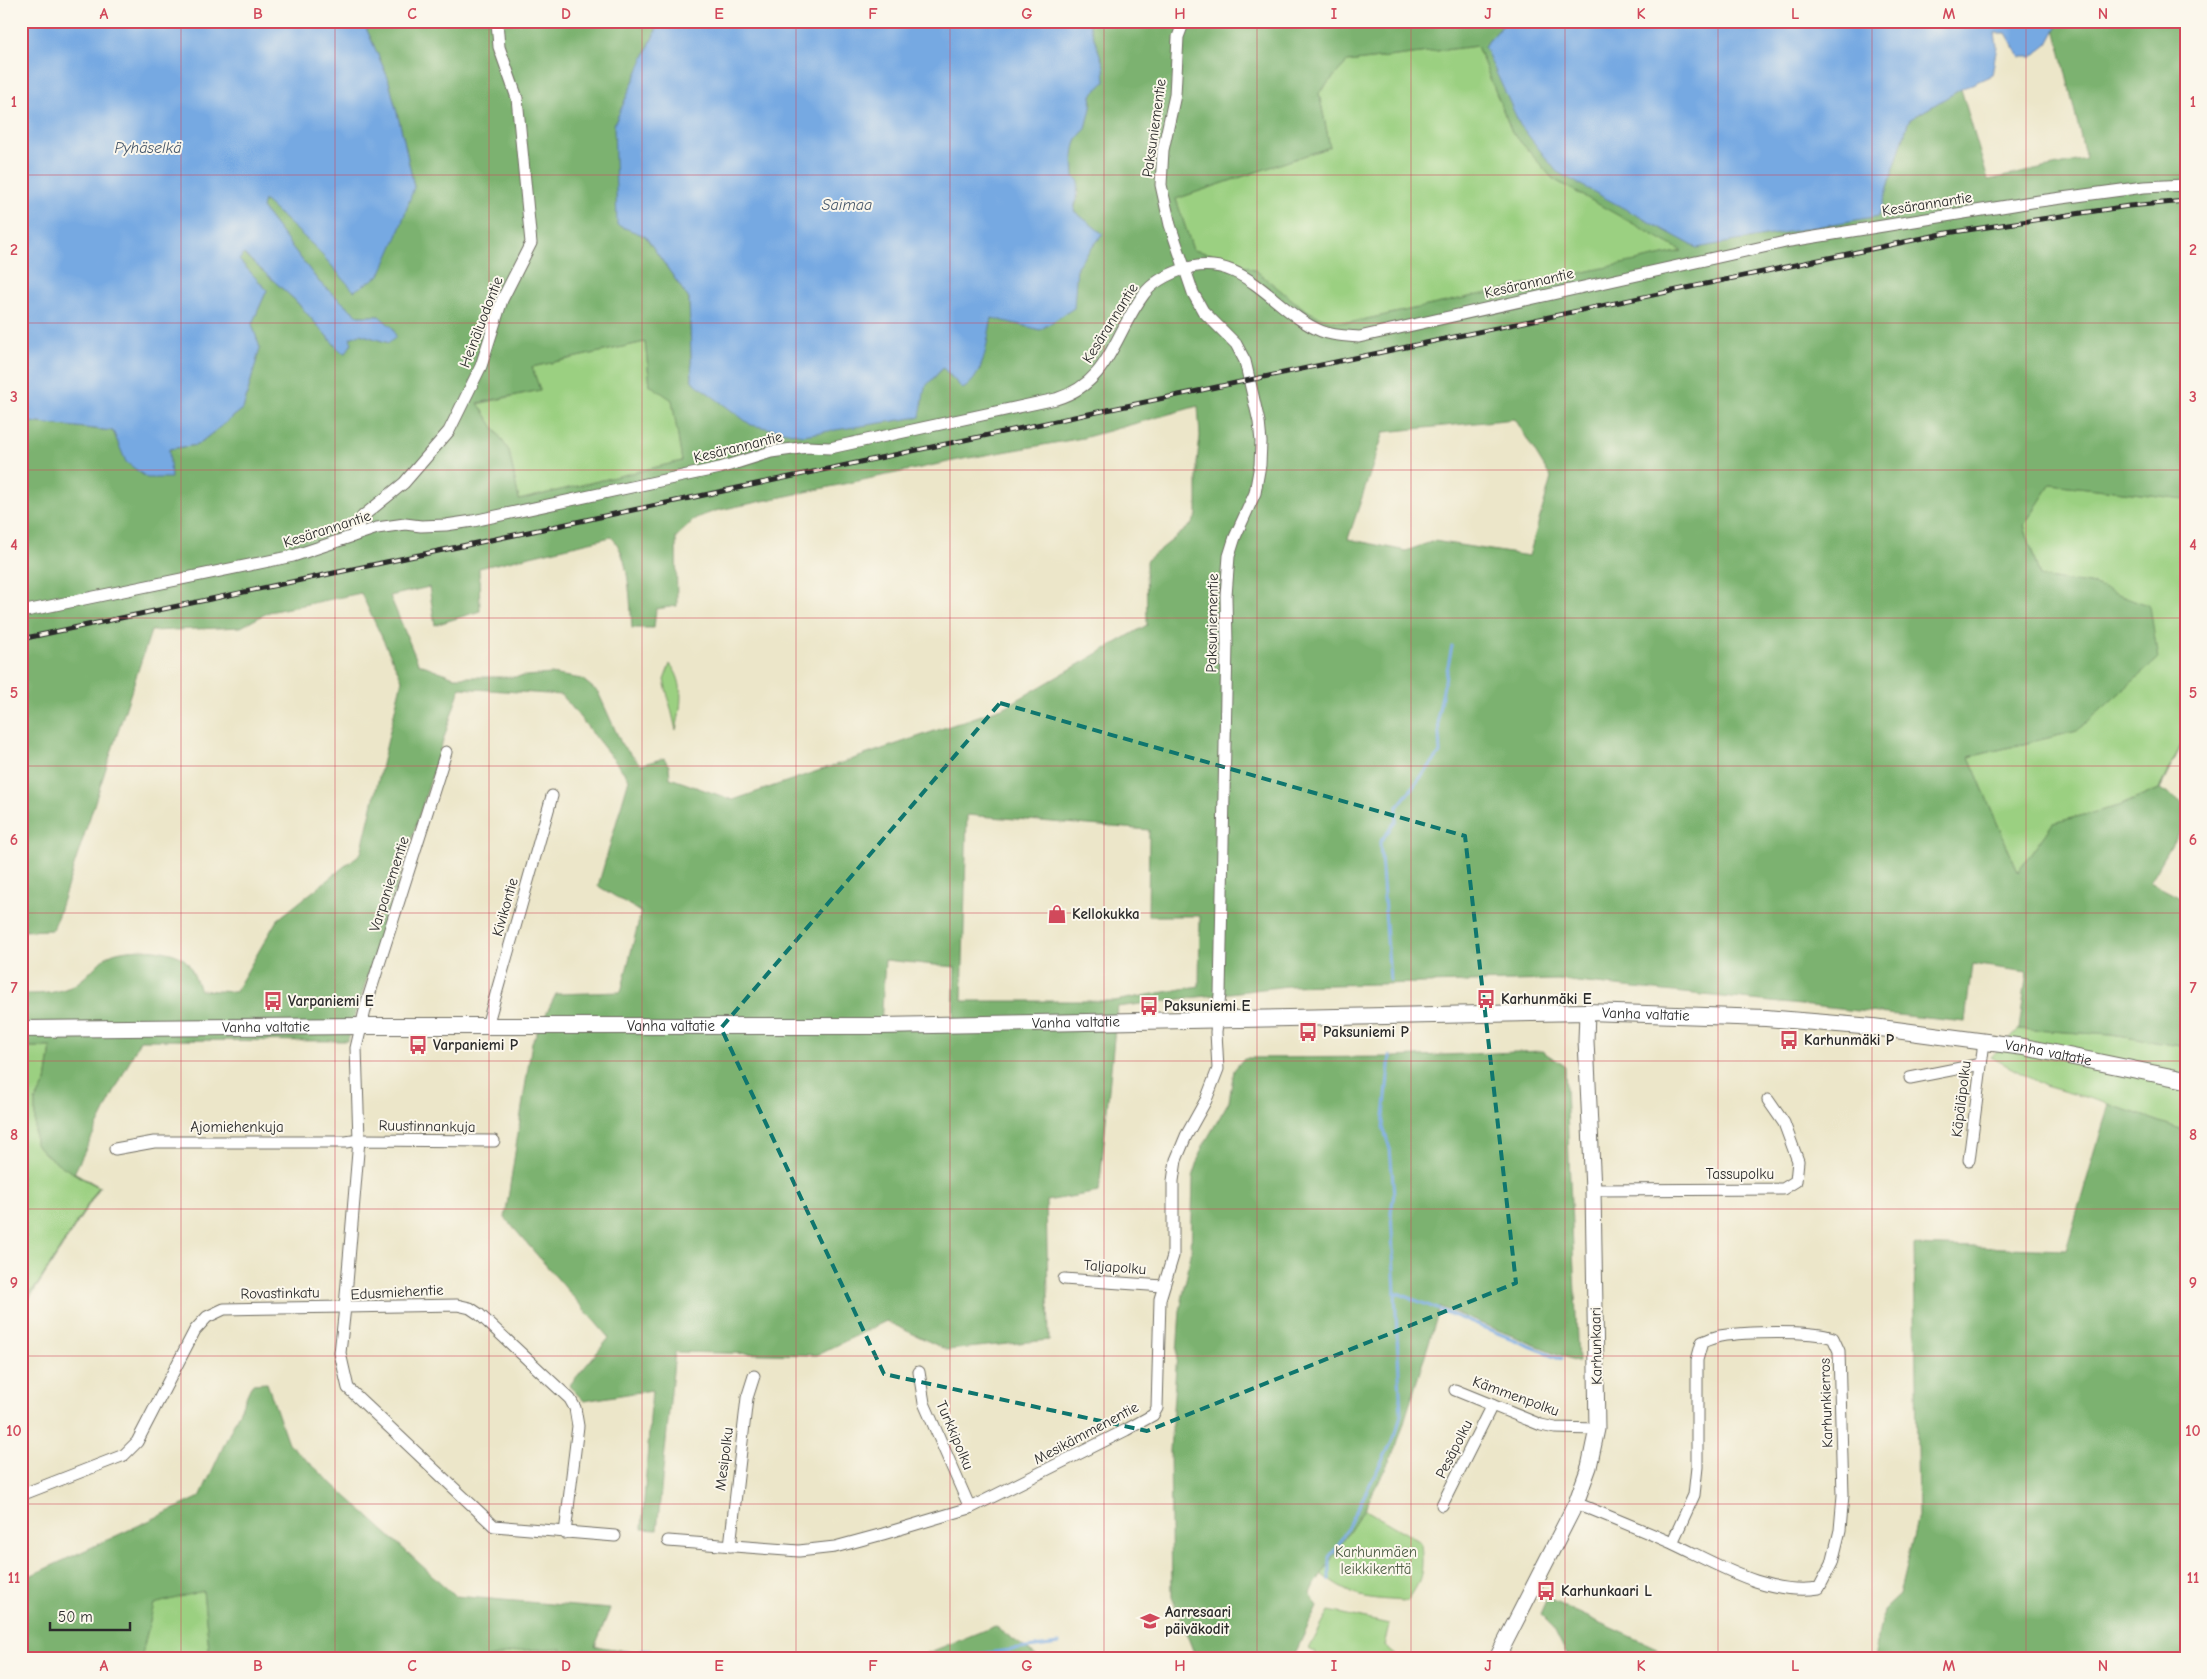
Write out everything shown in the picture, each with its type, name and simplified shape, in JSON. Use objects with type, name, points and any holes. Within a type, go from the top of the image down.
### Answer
[{"type":"main road","name":"Vanha valtatie","points":[[21,1029],[361,1026],[871,1026],[1587,1012],[1766,1018],[1873,1027],[2024,1047],[2186,1080]]},
{"type":"street","name":"Heinäluodontie","points":[[353,536],[363,516],[404,483],[449,431],[481,366],[502,300],[531,244],[517,98],[499,47],[497,21]]},
{"type":"street","name":"Paksuniementie","points":[[1184,21],[1178,37],[1176,95],[1163,150],[1161,185],[1184,268],[1193,293],[1203,310],[1236,344],[1246,361],[1259,422],[1261,442],[1260,465],[1255,493],[1235,537],[1229,556],[1226,596],[1227,644],[1218,1019]]},
{"type":"street","name":"Kesärannantie","points":[[21,612],[293,556],[377,528],[406,524],[446,525],[474,521],[720,468],[771,452],[807,448],[830,448],[1073,394],[1088,383],[1100,370],[1144,294],[1155,282],[1184,268],[1203,264],[1237,272],[1302,320],[1322,331],[1341,336],[1359,337],[1790,241],[2032,202],[2144,188],[2186,185]]},
{"type":"street","name":"Varpaniementie","points":[[361,1026],[446,752]]},
{"type":"street","name":"Kivikontie","points":[[487,1026],[552,796]]},
{"type":"street","name":"Karhunkaari","points":[[1501,1651],[1576,1503],[1589,1467],[1597,1429],[1594,1190],[1586,1041],[1587,1012]]},
{"type":"street","name":"Mesikämmenentie","points":[[668,1541],[799,1551],[835,1547],[970,1508],[1053,1468],[1153,1415],[1157,1408],[1160,1308],[1163,1286],[1170,1272],[1172,1256],[1173,1182],[1176,1160],[1186,1136],[1206,1100],[1218,1069],[1216,1032],[1218,1019]]},
{"type":"street","points":[[345,1307],[359,1140],[356,1048],[361,1026]]},
{"type":"street","name":"Käpäläpolku","points":[[1969,1160],[1984,1042]]},
{"type":"street","points":[[1910,1078],[1981,1064]]},
{"type":"street","name":"Tassupolku","points":[[1594,1190],[1783,1189],[1796,1181],[1798,1161],[1784,1123],[1768,1100]]},
{"type":"street","name":"Ruustinnankuja","points":[[359,1140],[494,1141]]},
{"type":"street","name":"Ajomiehenkuja","points":[[115,1148],[154,1142],[346,1142],[359,1140]]},
{"type":"street","name":"Taljapolku","points":[[1064,1279],[1163,1286]]},
{"type":"street","name":"Edusmiehentie","points":[[565,1533],[578,1426],[575,1408],[570,1399],[479,1314],[470,1308],[457,1305],[345,1307],[340,1353],[348,1388],[494,1526],[565,1533],[615,1536]]},
{"type":"street","name":"Rovastinkatu","points":[[21,1495],[124,1455],[137,1442],[195,1330],[207,1317],[224,1309],[345,1307]]},
{"type":"street","name":"Karhunkierros","points":[[1576,1503],[1672,1543],[1735,1574],[1804,1590],[1820,1588],[1832,1563],[1840,1530],[1843,1495],[1839,1351],[1833,1338],[1821,1334],[1771,1333],[1720,1336],[1702,1342],[1697,1360],[1697,1467],[1694,1495],[1672,1543]]},
{"type":"street","name":"Turkkipolku","points":[[919,1372],[924,1403],[970,1508]]},
{"type":"street","name":"Mesipolku","points":[[730,1546],[746,1398],[754,1376]]},
{"type":"street","name":"Kämmenpolku","points":[[1456,1390],[1541,1425],[1556,1428],[1597,1429]]},
{"type":"street","name":"Pesäpolku","points":[[1442,1505],[1492,1405]]},
{"type":"highlighted area","points":[[1000,703],[1465,836],[1516,1283],[1147,1431],[884,1374],[721,1028]]},
{"type":"green space","points":[[363,21],[660,21],[614,125],[645,236],[689,299],[692,381],[925,387],[943,368],[963,389],[980,370],[992,317],[1040,330],[1073,308],[1077,266],[1103,234],[1074,211],[1079,192],[1074,177],[1073,146],[1081,133],[1086,129],[1092,102],[1091,95],[1097,90],[1104,66],[1088,21],[1507,21],[1484,46],[1879,216],[1909,120],[1961,89],[1988,180],[2086,159],[2055,28],[2060,21],[2186,21],[2186,499],[2051,484],[2024,525],[2040,577],[2095,585],[2150,606],[2158,659],[2077,731],[1969,757],[2018,872],[2053,823],[2119,806],[2159,789],[2186,736],[2160,789],[2186,805],[2186,820],[2150,882],[2186,901],[2186,1047],[2112,1035],[2019,1029],[2027,972],[1972,964],[1965,1022],[1558,980],[1287,986],[1117,1007],[1099,1192],[1046,1201],[1049,1340],[947,1350],[886,1321],[817,1355],[675,1352],[657,1530],[642,1529],[652,1390],[584,1401],[569,1386],[609,1338],[505,1218],[532,1042],[556,994],[621,992],[641,912],[598,886],[629,779],[562,695],[460,688],[347,1041],[140,1040],[74,1173],[100,1187],[21,1312],[21,1299],[36,1287],[99,1187],[73,1173],[57,1163],[35,1143],[35,1101],[46,1082],[51,1047],[21,1047],[21,994],[46,993],[70,987],[81,980],[109,955],[116,952],[138,949],[172,953],[181,957],[189,965],[200,990],[235,992],[277,920],[361,853],[402,680],[361,593],[269,612],[241,627],[151,631],[53,930],[21,931],[21,417],[30,422],[113,431],[127,462],[147,478],[169,449],[197,445],[243,409],[260,348],[252,324],[267,290],[239,260],[244,254],[295,300],[341,352],[350,338],[360,334],[389,343],[379,316],[358,316],[319,282],[262,208],[264,199],[315,247],[354,290],[414,187],[388,78]],"holes":[[[1477,46],[1512,132],[1553,179],[1682,251],[1353,322],[1340,322],[1309,312],[1248,266],[1193,250],[1176,199],[1330,147],[1319,93],[1347,62]],[[645,342],[650,385],[672,400],[682,461],[519,500],[509,451],[478,403],[540,390],[532,367]],[[1198,406],[1200,436],[1197,463],[1197,515],[1191,525],[1146,561],[1147,625],[1005,707],[733,800],[670,778],[669,766],[664,758],[641,765],[622,745],[598,692],[582,679],[551,674],[514,677],[454,677],[418,663],[390,596],[429,587],[435,625],[480,611],[479,568],[611,537],[622,555],[625,566],[632,628],[654,628],[656,609],[677,606],[676,537],[696,518],[715,511],[963,459],[1083,438]],[[1515,419],[1551,478],[1529,556],[1434,541],[1406,551],[1348,539],[1384,432]],[[967,815],[1149,830],[1148,916],[1200,916],[1199,986],[1114,1001],[962,1001]],[[885,960],[955,967],[953,1024],[881,1026]]]},
{"type":"green space","points":[[1477,46],[1512,132],[1553,179],[1683,251],[1353,322],[1339,322],[1317,317],[1309,313],[1269,282],[1223,257],[1193,250],[1176,199],[1330,147],[1319,93],[1347,62]]},
{"type":"green space","points":[[645,342],[650,385],[672,399],[682,461],[519,500],[509,451],[478,404],[540,390],[532,367]]},
{"type":"green space","points":[[2051,484],[2186,499],[2186,736],[2159,789],[2119,806],[2053,823],[2018,872],[1969,757],[2077,731],[2095,585],[2040,577],[2024,525]]},
{"type":"green space","points":[[670,664],[678,679],[681,696],[676,730],[664,680]]},
{"type":"green space","points":[[2019,1029],[2112,1035],[2186,1047],[2186,1131],[2109,1104],[2045,1086],[1991,1057]]},
{"type":"green space","points":[[21,1047],[51,1047],[46,1082],[35,1101],[35,1143],[46,1155],[99,1187],[36,1287],[21,1299]]},
{"type":"green space","points":[[1542,1051],[1565,1066],[1578,1362],[1440,1307],[1396,1448],[1364,1509],[1310,1592],[1317,1607],[1293,1658],[1196,1658],[1172,1597],[1170,1451],[1180,1311],[1191,1254],[1193,1177],[1203,1146],[1229,1101],[1234,1070],[1244,1058],[1393,1057]]},
{"type":"green space","points":[[2109,1104],[2186,1131],[2186,1658],[1874,1658],[1883,1610],[1899,1595],[1918,1516],[1914,1245],[2066,1250]]},
{"type":"green space","points":[[267,1383],[288,1443],[455,1596],[610,1609],[595,1646],[669,1658],[559,1658],[562,1648],[523,1650],[488,1658],[210,1658],[203,1591],[154,1604],[141,1658],[21,1658],[21,1580],[200,1497],[252,1384]]},
{"type":"green space","name":"Karhunmäen leikkikenttä","points":[[1364,1509],[1421,1542],[1421,1573],[1417,1586],[1407,1601],[1361,1596],[1342,1588],[1321,1574]]},
{"type":"green space","points":[[203,1590],[210,1658],[141,1658],[154,1604]]},
{"type":"green space","points":[[1547,1599],[1679,1658],[1566,1658],[1567,1655],[1554,1629],[1540,1615]]},
{"type":"green space","points":[[1329,1611],[1389,1624],[1384,1646],[1398,1658],[1314,1658],[1316,1653],[1309,1649]]},
{"type":"green space","points":[[995,1626],[1039,1658],[915,1658]]},
{"type":"green space","points":[[562,1648],[559,1658],[488,1658],[523,1650]]},
{"type":"water","name":"Pyhäselkä","points":[[21,21],[363,21],[388,78],[414,187],[398,234],[380,275],[354,291],[315,247],[264,200],[262,208],[319,282],[358,316],[379,316],[393,328],[396,337],[389,343],[360,334],[350,338],[352,343],[346,353],[341,352],[295,300],[244,254],[239,260],[267,290],[252,324],[260,348],[243,409],[197,445],[169,449],[171,478],[147,478],[126,462],[113,431],[30,422],[21,417]]},
{"type":"water","name":"Saimaa","points":[[660,21],[1088,21],[1104,66],[1105,82],[1091,95],[1091,108],[1086,129],[1077,139],[1075,145],[1073,157],[1074,177],[1079,181],[1074,211],[1103,234],[1077,266],[1074,308],[1040,330],[992,318],[981,367],[971,383],[963,389],[943,368],[925,387],[920,417],[803,435],[751,425],[692,381],[689,299],[645,236],[617,225],[614,125]]},
{"type":"water","points":[[1507,21],[2060,21],[2048,44],[2032,57],[2020,57],[2006,33],[1995,33],[1997,46],[1992,75],[1961,89],[1909,120],[1879,216],[1697,248],[1557,172],[1520,125],[1484,46]]},
{"type":"waterway","points":[[1390,980],[1380,842],[1396,821],[1397,807],[1440,753],[1438,715],[1452,646]]},
{"type":"waterway","points":[[1329,1580],[1329,1557],[1338,1546],[1396,1434],[1401,1414],[1391,1212],[1394,1194],[1390,1149],[1383,1127],[1390,1056]]},
{"type":"waterway","points":[[1395,1292],[1562,1359]]},
{"type":"waterway","points":[[947,1658],[1059,1644]]},
{"type":"waterway","points":[[641,1650],[710,1658]]},
{"type":"waterway","points":[[585,1658],[626,1652]]},
{"type":"railway","points":[[21,639],[1947,233],[2129,206],[2186,201]]},
{"type":"place","name":"Kellokukka","points":[[1057,914]]},
{"type":"place","name":"Karhunmäki E","points":[[1486,999]]},
{"type":"place","name":"Varpaniemi E","points":[[273,1001]]},
{"type":"place","name":"Paksuniemi E","points":[[1149,1006]]},
{"type":"place","name":"Paksuniemi P","points":[[1308,1032]]},
{"type":"place","name":"Karhunmäki P","points":[[1789,1040]]},
{"type":"place","name":"Varpaniemi P","points":[[418,1045]]},
{"type":"place","name":"Karhunkaari L","points":[[1546,1591]]},
{"type":"place","name":"Aarresaari päiväkodit","points":[[1150,1621]]}]
